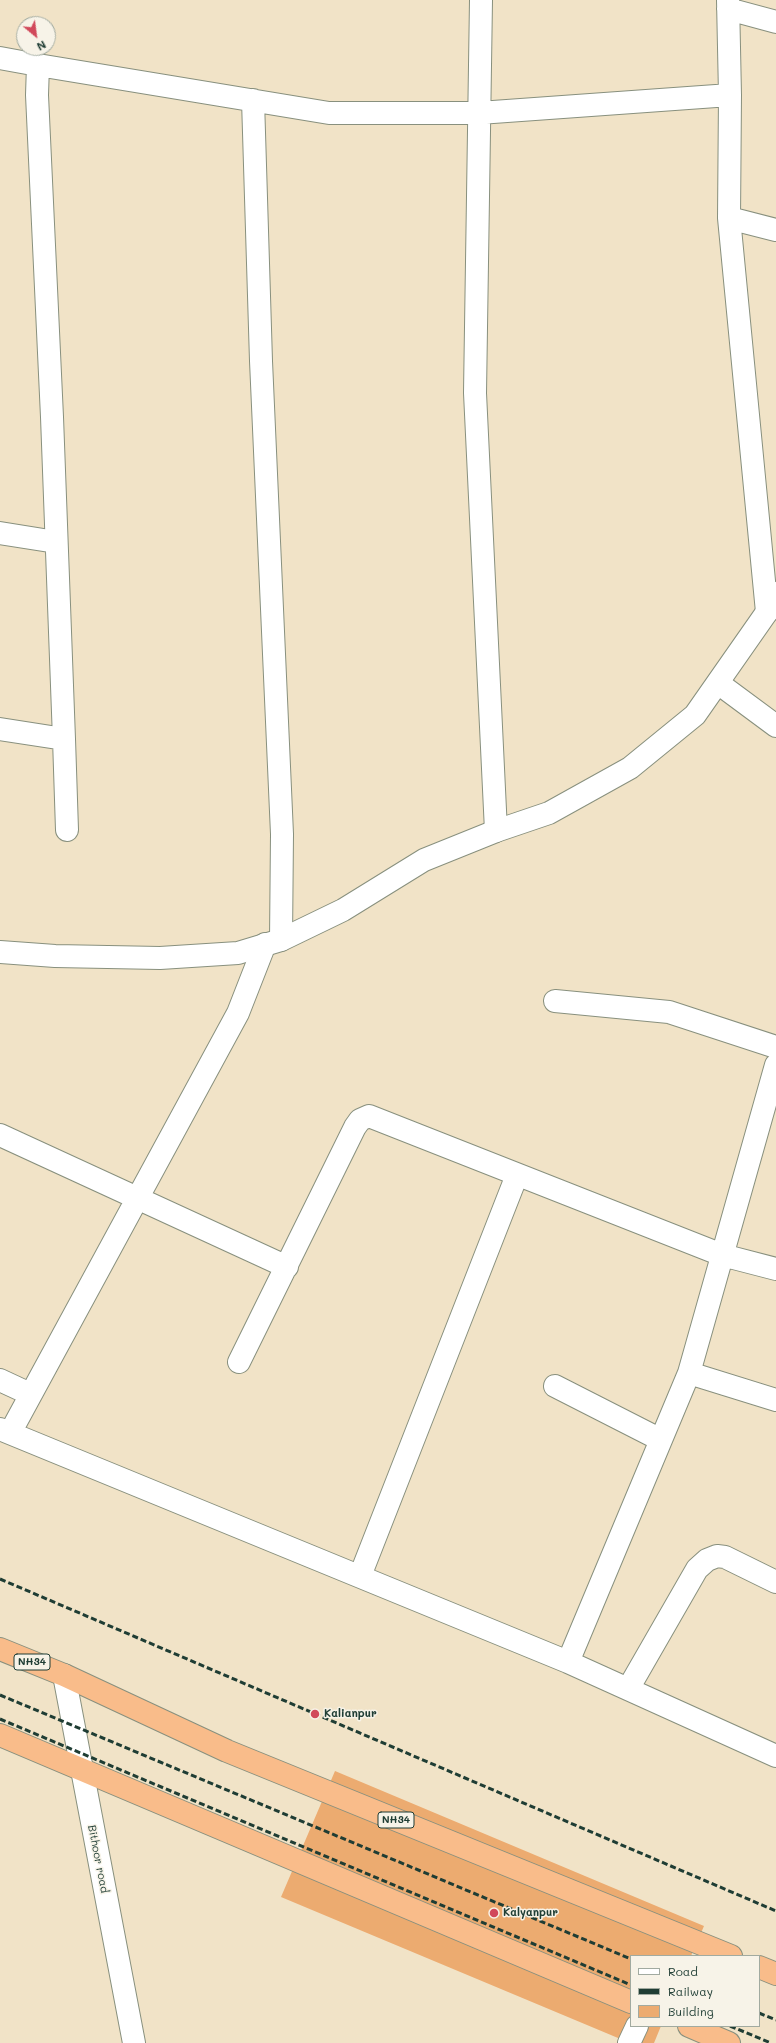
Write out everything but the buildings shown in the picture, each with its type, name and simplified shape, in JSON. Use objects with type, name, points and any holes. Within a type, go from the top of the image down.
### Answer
[{"type":"highway","name":"NH34","points":[[0,1649],[64,1675],[227,1751],[730,1955]]},
{"type":"highway","points":[[0,1735],[630,2002]]},
{"type":"highway","points":[[760,1967],[776,1974]]},
{"type":"highway","points":[[691,2027],[729,2043]]},
{"type":"street","points":[[481,0],[475,393],[496,830]]},
{"type":"street","points":[[0,952],[55,956],[160,958],[238,953],[273,942],[343,910],[424,860],[496,830],[549,813],[630,768],[695,715],[771,603],[729,218],[730,95],[728,5],[776,22]]},
{"type":"street","points":[[0,58],[329,113],[479,113],[730,95]]},
{"type":"street","points":[[38,64],[37,95],[67,830]]},
{"type":"street","points":[[253,100],[261,369],[282,834],[273,942],[238,1012],[137,1199],[30,1394],[5,1431],[568,1662],[628,1689],[774,1749]]},
{"type":"street","points":[[729,218],[776,230]]},
{"type":"street","points":[[0,534],[56,542]]},
{"type":"street","points":[[718,683],[776,726]]},
{"type":"street","points":[[0,729],[64,739]]},
{"type":"street","points":[[555,1001],[669,1012],[776,1048]]},
{"type":"street","points":[[568,1662],[689,1373],[776,1065]]},
{"type":"street","points":[[239,1362],[355,1127],[364,1117],[375,1117],[516,1175],[722,1255],[776,1269]]},
{"type":"street","points":[[0,1135],[287,1267]]},
{"type":"street","points":[[360,1576],[516,1175]]},
{"type":"street","points":[[689,1373],[776,1400]]},
{"type":"street","points":[[0,1380],[30,1394]]},
{"type":"street","points":[[555,1386],[661,1440]]},
{"type":"street","points":[[628,1689],[697,1569],[707,1560],[717,1556],[725,1557],[776,1582]]},
{"type":"street","name":"Bithoor road","points":[[64,1675],[134,2043]]},
{"type":"street","points":[[629,2043],[637,2027]]},
{"type":"railway","points":[[0,1579],[776,1911]]},
{"type":"railway","points":[[0,1695],[630,1959]]},
{"type":"railway","points":[[0,1719],[630,1985]]},
{"type":"railway","points":[[760,2013],[776,2020]]},
{"type":"railway","points":[[732,2027],[771,2043]]},
{"type":"place","name":"Kalianpur","points":[[315,1714]]},
{"type":"place","name":"Kalyanpur","points":[[494,1913]]}]
